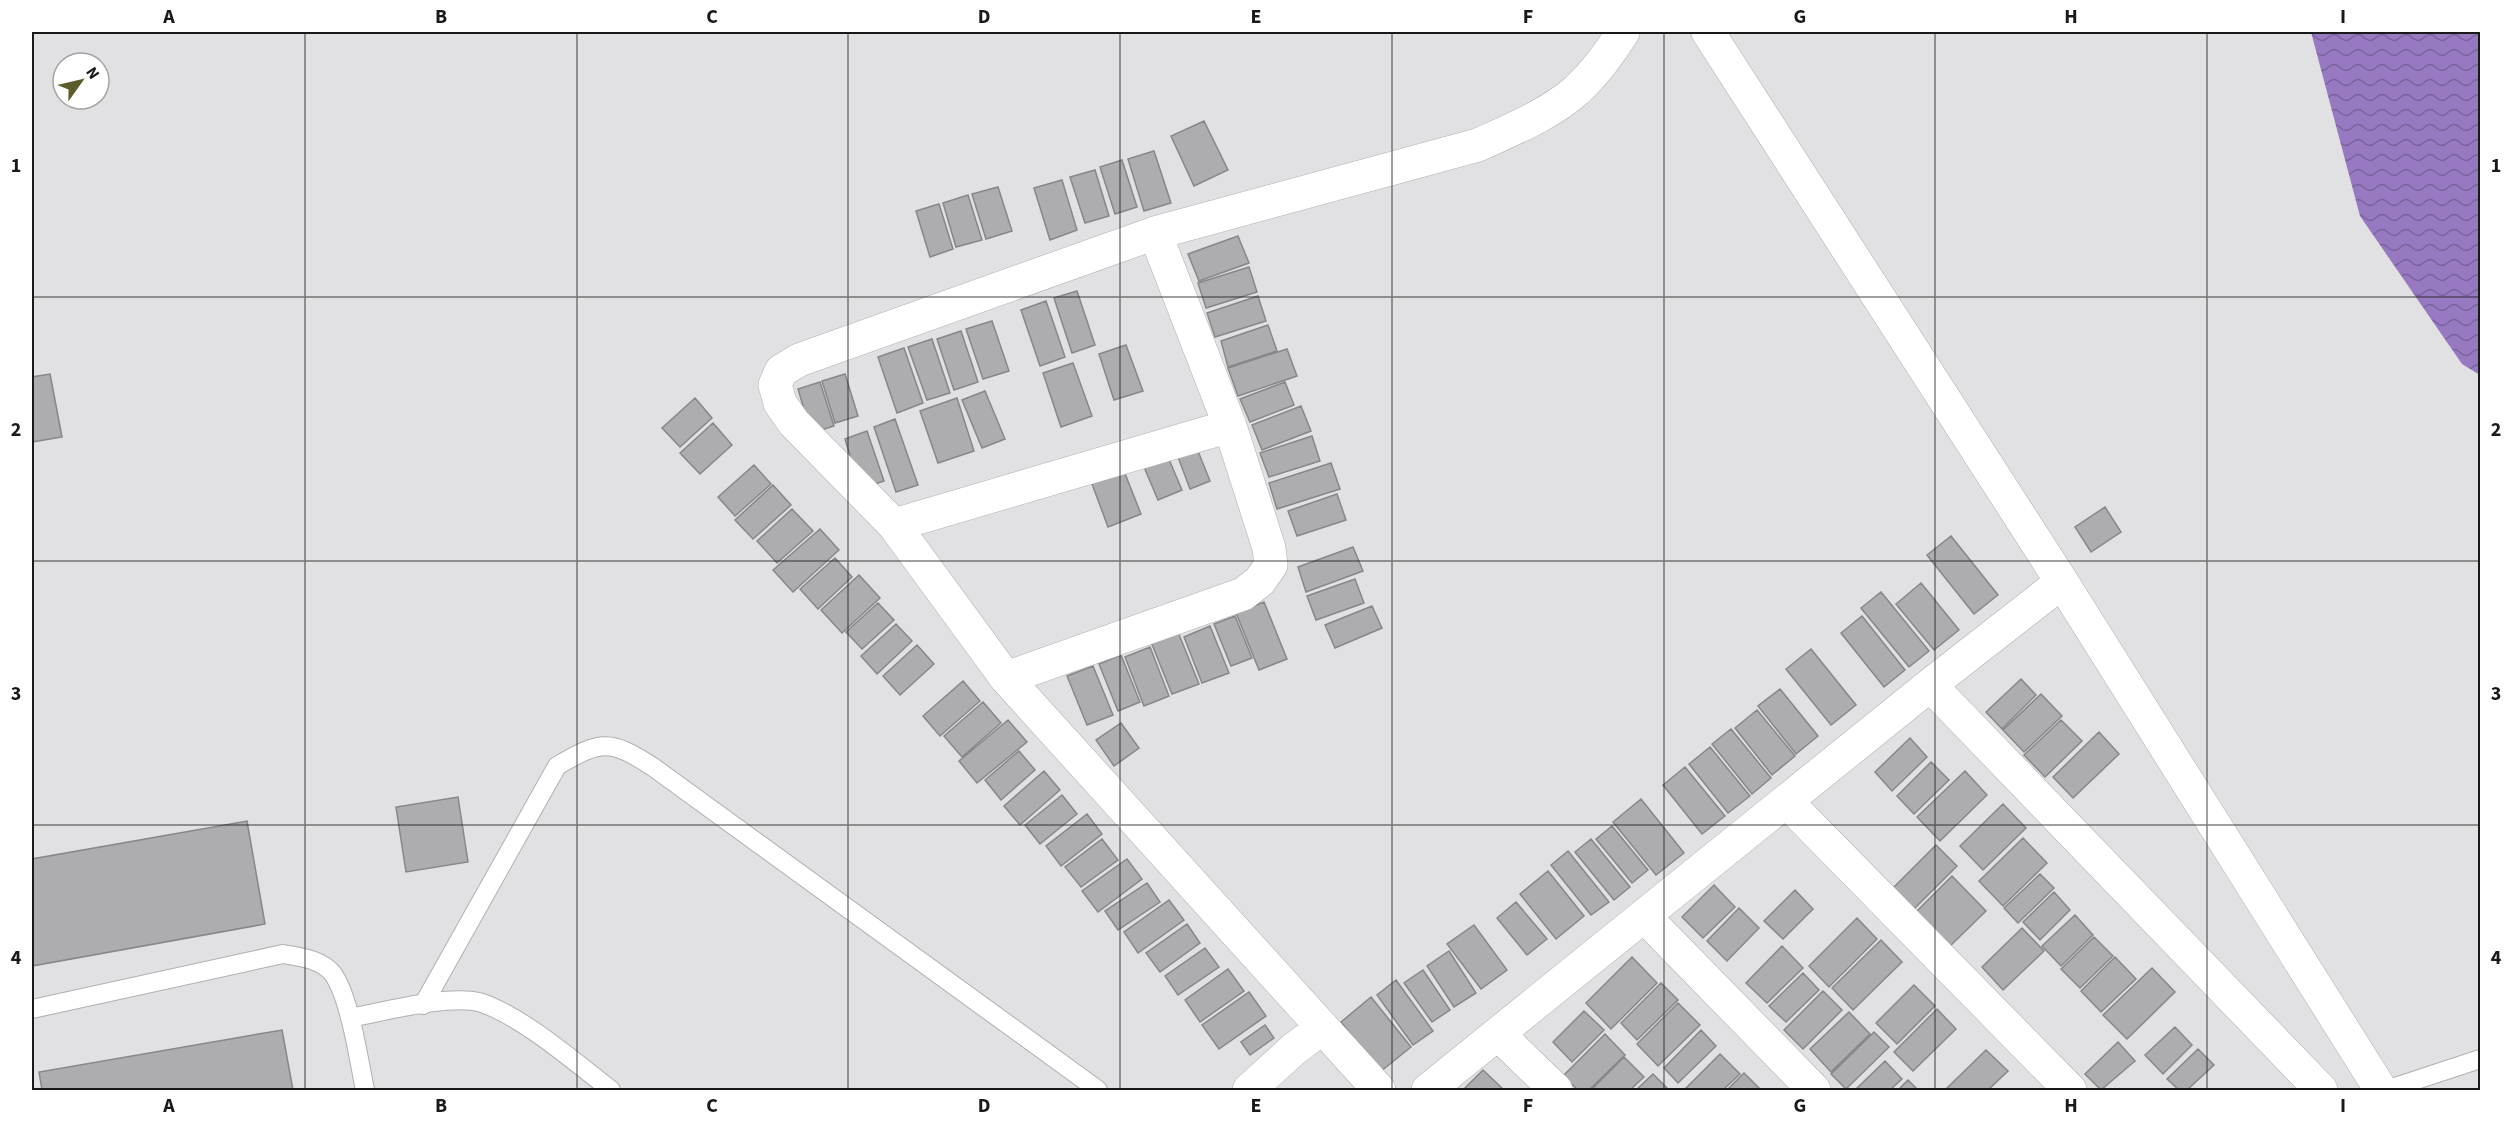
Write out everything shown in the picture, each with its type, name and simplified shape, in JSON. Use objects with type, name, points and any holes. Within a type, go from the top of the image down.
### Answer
[{"type":"street","points":[[1379,1090],[1006,678],[894,525],[794,423],[780,403],[775,385],[781,371],[799,360],[1155,233],[1478,145],[1527,122],[1575,91],[1604,62],[1623,32]]},
{"type":"street","points":[[1708,32],[2062,582],[2381,1090]]},
{"type":"street","points":[[1006,678],[1244,594],[1260,581],[1271,565],[1269,548],[1230,426],[1155,233]]},
{"type":"street","points":[[894,525],[1230,426]]},
{"type":"street","points":[[1428,1090],[1930,685],[2062,582]]},
{"type":"street","points":[[1930,685],[2321,1090]]},
{"type":"street","points":[[1786,801],[2070,1090]]},
{"type":"street","points":[[1644,916],[1814,1090]]},
{"type":"street","points":[[1250,1090],[1294,1049],[1322,1028]]},
{"type":"street","points":[[1498,1034],[1556,1090]]},
{"type":"lane","points":[[423,1005],[557,766],[588,747],[622,747],[653,766],[1098,1090]]},
{"type":"lane","points":[[32,1009],[283,954],[309,958],[333,973],[350,1018],[365,1090]]},
{"type":"lane","points":[[350,1018],[445,1001],[481,1002],[514,1020],[565,1054],[611,1090]]},
{"type":"lane","points":[[2386,1090],[2481,1059]]},
{"type":"water","points":[[2311,32],[2480,32],[2480,375],[2462,364],[2360,216]]},
{"type":"building","points":[[1204,121],[1228,170],[1194,186],[1171,136]]},
{"type":"building","points":[[1154,151],[1171,203],[1144,211],[1128,159]]},
{"type":"building","points":[[1122,160],[1137,207],[1115,214],[1100,167]]},
{"type":"building","points":[[1095,170],[1109,216],[1085,223],[1070,177]]},
{"type":"building","points":[[1062,180],[1077,230],[1050,240],[1034,188]]},
{"type":"building","points":[[998,187],[1012,231],[986,239],[972,194]]},
{"type":"building","points":[[968,195],[982,240],[956,247],[943,203]]},
{"type":"building","points":[[939,204],[953,249],[930,257],[916,211]]},
{"type":"building","points":[[1238,236],[1249,263],[1199,281],[1188,254]]},
{"type":"building","points":[[1249,267],[1257,292],[1206,308],[1198,283]]},
{"type":"building","points":[[1077,291],[1095,345],[1072,353],[1054,298]]},
{"type":"building","points":[[1258,296],[1266,321],[1215,337],[1207,313]]},
{"type":"building","points":[[1046,301],[1065,357],[1040,366],[1021,310]]},
{"type":"building","points":[[992,321],[1009,371],[983,379],[966,329]]},
{"type":"building","points":[[1268,325],[1277,351],[1228,367],[1221,341]]},
{"type":"building","points":[[961,331],[978,382],[954,390],[937,339]]},
{"type":"building","points":[[932,339],[950,393],[927,400],[908,347]]},
{"type":"building","points":[[1126,345],[1143,391],[1114,400],[1099,354]]},
{"type":"building","points":[[904,348],[923,403],[897,413],[878,357]]},
{"type":"building","points":[[1287,349],[1297,376],[1238,396],[1228,368]]},
{"type":"building","points":[[1073,363],[1092,416],[1061,427],[1043,373]]},
{"type":"building","points":[[50,374],[62,437],[32,442],[32,377]]},
{"type":"building","points":[[845,374],[858,416],[835,423],[822,381]]},
{"type":"building","points":[[820,382],[834,426],[811,433],[798,389]]},
{"type":"building","points":[[1285,382],[1294,405],[1250,422],[1240,399]]},
{"type":"building","points":[[985,391],[1005,439],[982,448],[962,400]]},
{"type":"building","points":[[695,398],[712,418],[680,447],[662,428]]},
{"type":"building","points":[[957,398],[974,451],[938,463],[920,411]]},
{"type":"building","points":[[1301,406],[1311,431],[1262,450],[1252,425]]},
{"type":"building","points":[[895,419],[918,485],[896,492],[874,427]]},
{"type":"building","points":[[713,423],[732,445],[700,474],[680,453]]},
{"type":"building","points":[[867,431],[884,481],[860,489],[845,439]]},
{"type":"building","points":[[1312,436],[1320,461],[1269,477],[1260,453]]},
{"type":"building","points":[[1194,441],[1210,481],[1190,489],[1175,449]]},
{"type":"building","points":[[1165,450],[1182,490],[1158,500],[1141,460]]},
{"type":"building","points":[[1120,461],[1141,514],[1108,527],[1088,473]]},
{"type":"building","points":[[1331,463],[1340,489],[1277,509],[1269,483]]},
{"type":"building","points":[[754,465],[771,484],[735,516],[718,497]]},
{"type":"building","points":[[773,485],[791,505],[753,539],[735,520]]},
{"type":"building","points":[[1337,494],[1346,520],[1297,536],[1288,511]]},
{"type":"building","points":[[2105,507],[2121,532],[2091,552],[2075,527]]},
{"type":"building","points":[[792,509],[813,531],[777,563],[757,541]]},
{"type":"building","points":[[820,529],[839,550],[793,592],[773,570]]},
{"type":"building","points":[[1951,536],[1998,595],[1974,614],[1927,555]]},
{"type":"building","points":[[1353,547],[1363,571],[1306,592],[1298,567]]},
{"type":"building","points":[[835,558],[852,577],[818,609],[800,589]]},
{"type":"building","points":[[859,575],[880,598],[842,633],[821,610]]},
{"type":"building","points":[[1355,579],[1364,603],[1316,620],[1307,596]]},
{"type":"building","points":[[1921,583],[1959,630],[1934,650],[1896,604]]},
{"type":"building","points":[[1881,592],[1929,651],[1909,667],[1861,608]]},
{"type":"building","points":[[1264,602],[1287,659],[1259,670],[1236,613]]},
{"type":"building","points":[[878,603],[894,620],[862,649],[846,632]]},
{"type":"building","points":[[1372,606],[1382,628],[1335,648],[1325,625]]},
{"type":"building","points":[[1235,616],[1252,658],[1231,666],[1214,624]]},
{"type":"building","points":[[1862,616],[1905,670],[1884,687],[1841,633]]},
{"type":"building","points":[[896,624],[912,641],[877,674],[861,656]]},
{"type":"building","points":[[1210,626],[1229,673],[1202,683],[1184,637]]},
{"type":"building","points":[[1178,632],[1199,684],[1172,694],[1151,642]]},
{"type":"building","points":[[917,645],[934,664],[900,695],[883,676]]},
{"type":"building","points":[[1150,647],[1169,696],[1144,706],[1125,657]]},
{"type":"building","points":[[1811,649],[1856,705],[1831,725],[1786,669]]},
{"type":"building","points":[[1121,655],[1140,702],[1118,711],[1099,664]]},
{"type":"building","points":[[1093,666],[1113,715],[1087,725],[1067,676]]},
{"type":"building","points":[[2021,679],[2036,695],[2002,729],[1986,712]]},
{"type":"building","points":[[963,681],[980,701],[940,736],[923,716]]},
{"type":"building","points":[[1780,689],[1818,736],[1796,754],[1758,706]]},
{"type":"building","points":[[2041,694],[2062,716],[2024,752],[2003,730]]},
{"type":"building","points":[[983,702],[1001,723],[962,757],[944,736]]},
{"type":"building","points":[[1757,710],[1795,756],[1772,775],[1735,728]]},
{"type":"building","points":[[1008,720],[1027,742],[977,783],[959,761]]},
{"type":"building","points":[[2061,720],[2082,741],[2045,777],[2024,755]]},
{"type":"building","points":[[1121,723],[1139,748],[1114,766],[1096,740]]},
{"type":"building","points":[[1731,729],[1771,778],[1752,794],[1712,744]]},
{"type":"building","points":[[2099,732],[2119,754],[2073,798],[2053,777]]},
{"type":"building","points":[[1910,738],[1927,757],[1892,791],[1875,772]]},
{"type":"building","points":[[1710,747],[1750,796],[1728,813],[1689,764]]},
{"type":"building","points":[[1019,751],[1035,770],[1001,800],[985,780]]},
{"type":"building","points":[[1931,762],[1949,780],[1914,814],[1897,796]]},
{"type":"building","points":[[1685,767],[1725,816],[1702,834],[1663,785]]},
{"type":"building","points":[[1044,771],[1060,790],[1020,825],[1004,806]]},
{"type":"building","points":[[1965,771],[1987,795],[1940,841],[1917,817]]},
{"type":"building","points":[[1062,795],[1077,814],[1040,844],[1025,825]]},
{"type":"building","points":[[458,797],[468,862],[406,872],[396,807]]},
{"type":"building","points":[[1641,799],[1684,853],[1656,875],[1613,822]]},
{"type":"building","points":[[2003,804],[2026,828],[1983,870],[1960,846]]},
{"type":"building","points":[[1087,814],[1102,834],[1061,866],[1046,846]]},
{"type":"building","points":[[247,821],[265,924],[32,966],[32,859]]},
{"type":"building","points":[[1612,826],[1648,870],[1632,883],[1596,839]]},
{"type":"building","points":[[2023,838],[2047,863],[2003,906],[1979,881]]},
{"type":"building","points":[[1102,839],[1118,860],[1081,887],[1065,867]]},
{"type":"building","points":[[1591,839],[1630,887],[1614,900],[1575,852]]},
{"type":"building","points":[[1936,845],[1957,866],[1913,910],[1892,889]]},
{"type":"building","points":[[1568,851],[1609,902],[1591,915],[1551,865]]},
{"type":"building","points":[[1127,859],[1142,879],[1098,912],[1082,891]]},
{"type":"building","points":[[1548,871],[1584,916],[1556,939],[1520,894]]},
{"type":"building","points":[[2040,874],[2054,888],[2018,923],[2004,908]]},
{"type":"building","points":[[1952,876],[1986,911],[1946,950],[1913,915]]},
{"type":"building","points":[[1147,883],[1160,902],[1118,930],[1105,911]]},
{"type":"building","points":[[1714,885],[1735,907],[1703,938],[1682,917]]},
{"type":"building","points":[[1795,890],[1813,909],[1783,939],[1764,921]]},
{"type":"building","points":[[2054,892],[2070,910],[2040,940],[2023,922]]},
{"type":"building","points":[[1169,900],[1184,920],[1138,953],[1124,932]]},
{"type":"building","points":[[1516,902],[1547,939],[1527,955],[1497,918]]},
{"type":"building","points":[[1739,908],[1759,928],[1727,961],[1707,941]]},
{"type":"building","points":[[2075,915],[2093,935],[2061,966],[2042,946]]},
{"type":"building","points":[[1857,918],[1877,939],[1829,987],[1809,966]]},
{"type":"building","points":[[1187,924],[1200,943],[1160,972],[1146,953]]},
{"type":"building","points":[[1474,925],[1507,970],[1481,989],[1447,944]]},
{"type":"building","points":[[2022,928],[2044,951],[2003,990],[1982,967]]},
{"type":"building","points":[[2094,937],[2113,956],[2080,988],[2061,969]]},
{"type":"building","points":[[1881,940],[1902,962],[1853,1010],[1832,988]]},
{"type":"building","points":[[1782,946],[1803,968],[1767,1003],[1746,983]]},
{"type":"building","points":[[1205,948],[1219,967],[1178,995],[1165,976]]},
{"type":"building","points":[[1449,951],[1476,993],[1454,1007],[1427,966]]},
{"type":"building","points":[[1632,957],[1657,983],[1611,1029],[1586,1003]]},
{"type":"building","points":[[2115,957],[2136,979],[2101,1012],[2081,991]]},
{"type":"building","points":[[2152,968],[2175,992],[2127,1039],[2103,1015]]},
{"type":"building","points":[[1228,969],[1244,991],[1200,1022],[1185,1000]]},
{"type":"building","points":[[1423,970],[1450,1010],[1432,1022],[1404,983]]},
{"type":"building","points":[[1803,973],[1819,990],[1786,1022],[1769,1006]]},
{"type":"building","points":[[1396,980],[1433,1031],[1413,1045],[1377,995]]},
{"type":"building","points":[[1661,983],[1678,1000],[1637,1040],[1621,1023]]},
{"type":"building","points":[[1914,985],[1935,1006],[1897,1044],[1876,1023]]},
{"type":"building","points":[[1823,991],[1842,1010],[1803,1049],[1784,1030]]},
{"type":"building","points":[[1249,992],[1266,1016],[1219,1049],[1202,1025]]},
{"type":"building","points":[[1371,997],[1411,1047],[1380,1072],[1341,1022]]},
{"type":"building","points":[[1678,1003],[1700,1025],[1658,1066],[1637,1044]]},
{"type":"building","points":[[1937,1009],[1956,1029],[1913,1071],[1894,1052]]},
{"type":"building","points":[[1584,1011],[1604,1030],[1572,1062],[1553,1042]]},
{"type":"building","points":[[1849,1012],[1870,1034],[1831,1072],[1810,1049]]},
{"type":"building","points":[[1265,1025],[1274,1038],[1250,1055],[1241,1042]]},
{"type":"building","points":[[2175,1027],[2192,1045],[2163,1074],[2145,1055]]},
{"type":"building","points":[[282,1030],[293,1090],[42,1090],[39,1072]]},
{"type":"building","points":[[1701,1030],[1716,1046],[1678,1083],[1664,1068]]},
{"type":"building","points":[[1874,1032],[1889,1047],[1846,1089],[1831,1074]]},
{"type":"building","points":[[1605,1034],[1625,1055],[1589,1090],[1578,1090],[1563,1076]]},
{"type":"building","points":[[2118,1042],[2135,1061],[2101,1090],[2085,1074]]},
{"type":"building","points":[[2198,1049],[2214,1065],[2187,1090],[2179,1090],[2167,1079]]},
{"type":"building","points":[[1986,1050],[2008,1071],[1988,1090],[1945,1090]]},
{"type":"building","points":[[1720,1054],[1740,1074],[1723,1090],[1686,1090],[1685,1089]]},
{"type":"building","points":[[1624,1057],[1644,1077],[1630,1090],[1591,1090]]},
{"type":"building","points":[[1885,1061],[1902,1079],[1890,1090],[1855,1090]]},
{"type":"building","points":[[1483,1070],[1503,1089],[1463,1090]]},
{"type":"building","points":[[1744,1073],[1761,1090],[1727,1090]]},
{"type":"building","points":[[1653,1074],[1669,1090],[1636,1090]]},
{"type":"building","points":[[1908,1080],[1918,1090],[1898,1090]]}]
